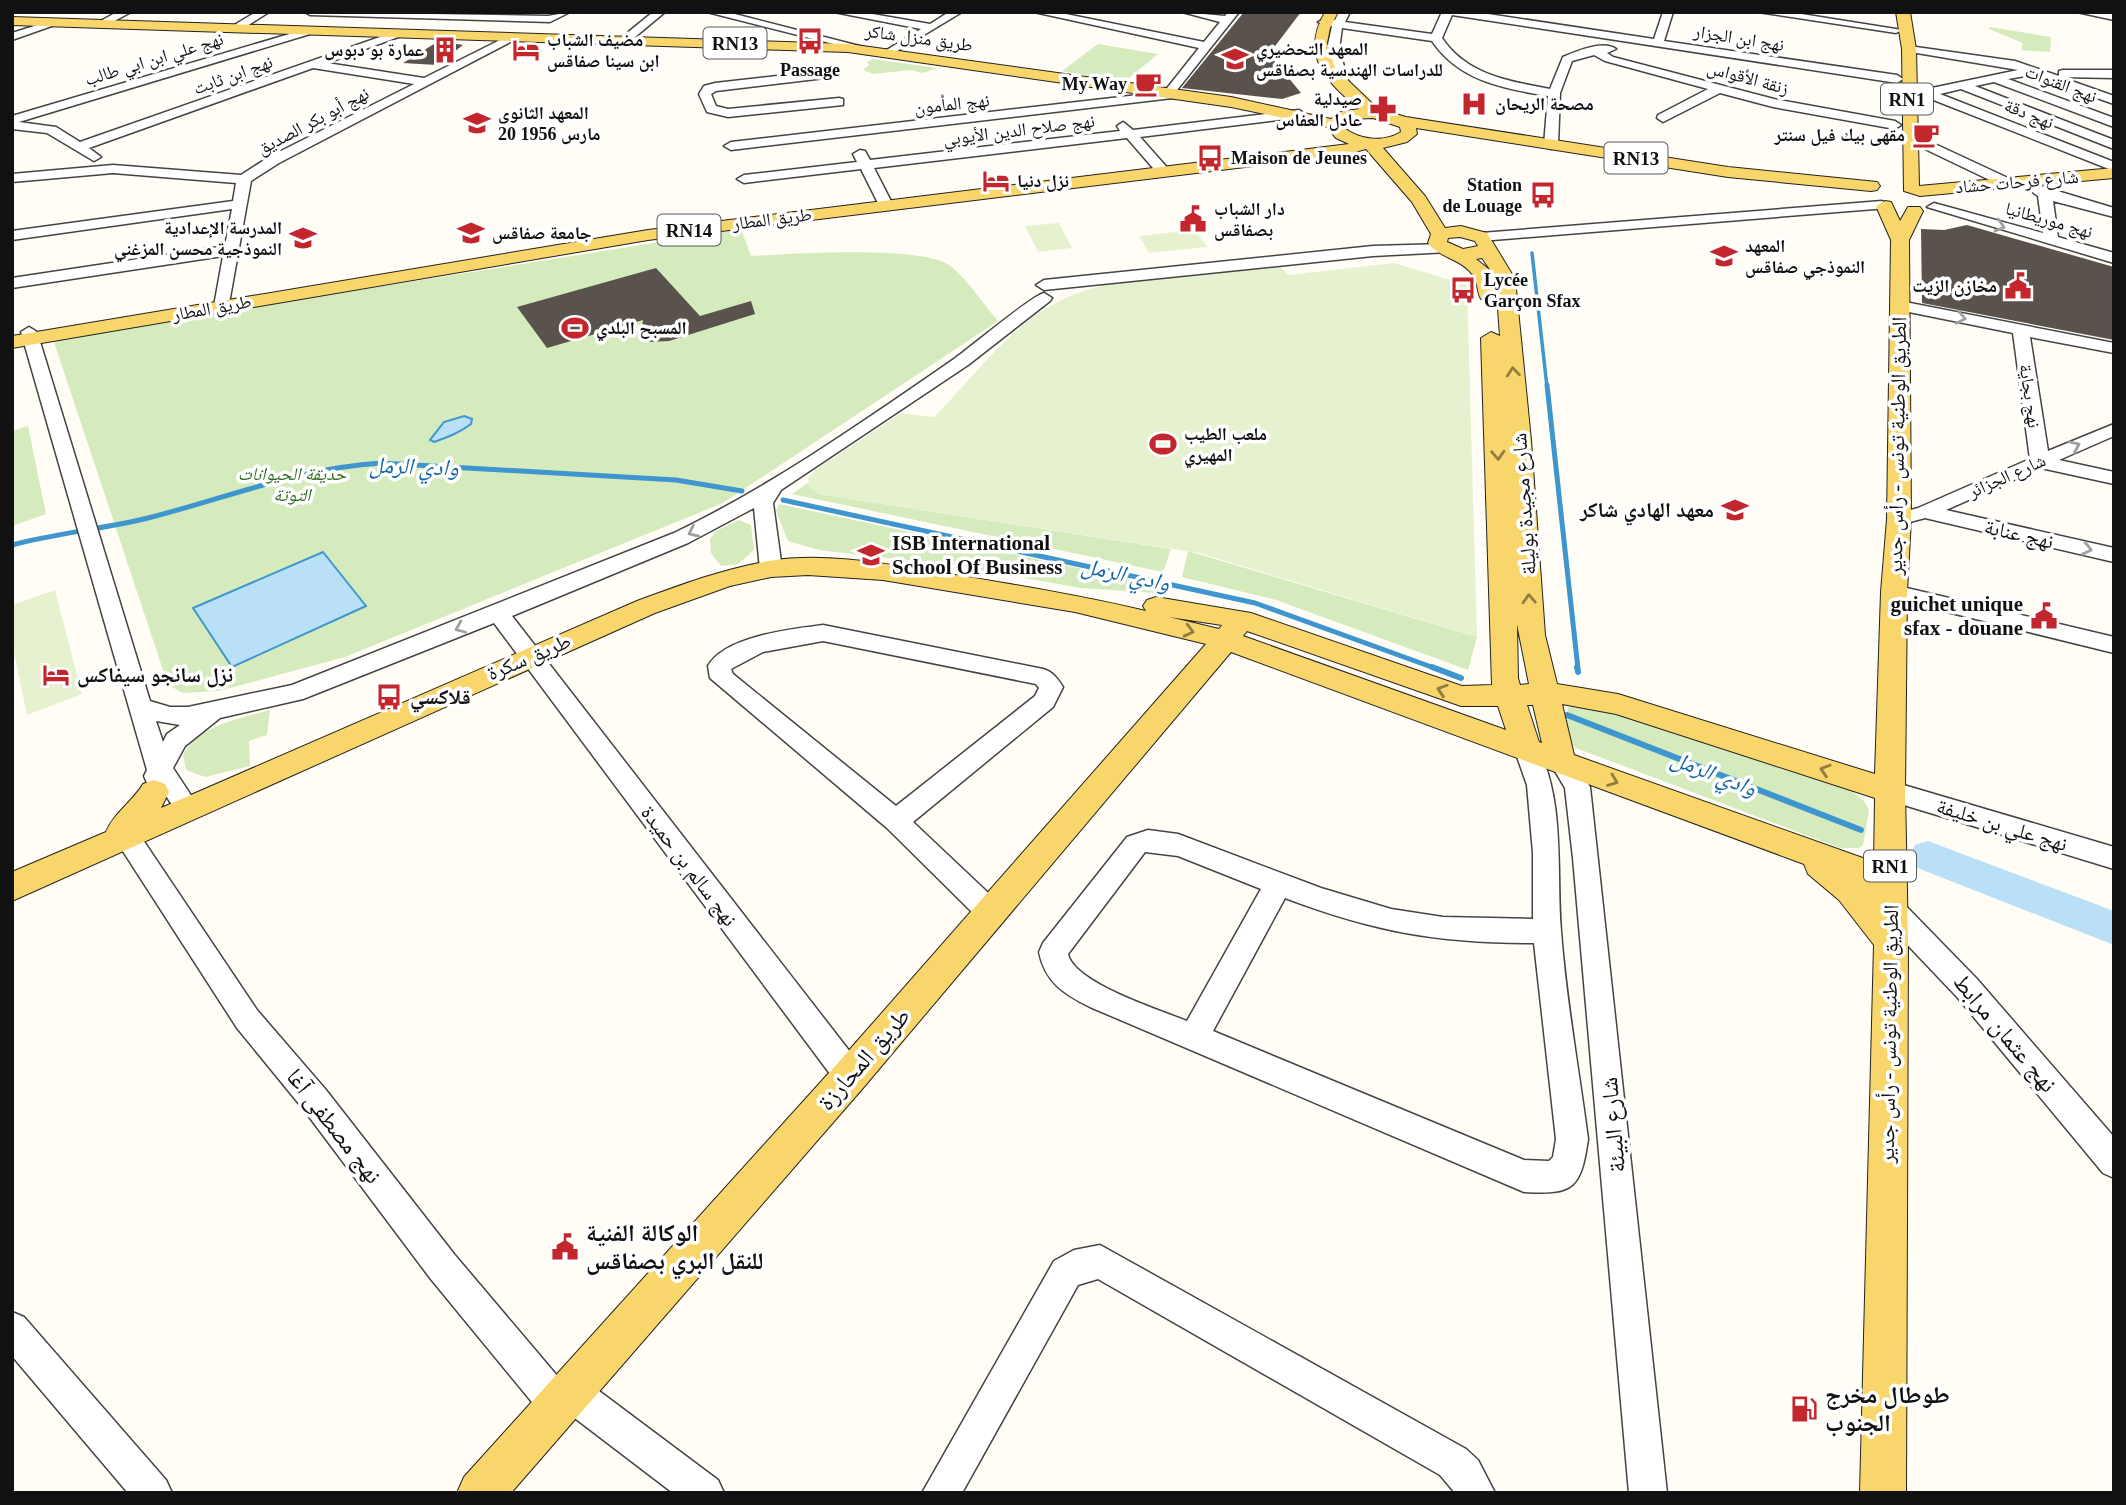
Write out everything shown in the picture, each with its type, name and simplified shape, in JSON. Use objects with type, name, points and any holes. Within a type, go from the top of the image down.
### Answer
[{"type":"main road","name":"RN1","points":[[1893,12],[1891,19],[1896,30],[1901,130],[1924,196]]},
{"type":"main road","name":"RN1","points":[[1894,177],[1908,97],[1909,49],[1903,12]]},
{"type":"main road","points":[[1305,35],[1329,18]]},
{"type":"main road","points":[[1329,18],[1318,48],[1332,74],[1344,88],[1399,134]]},
{"type":"main road","name":"طريق منزل شاكر","points":[[12,21],[818,46],[889,53],[1173,93],[1340,121]]},
{"type":"main road","points":[[1307,54],[1347,138],[1369,143],[1399,134]]},
{"type":"main road","points":[[1263,104],[1307,99]]},
{"type":"main road","name":"طريق منزل شاكر","points":[[1231,102],[1263,104],[1340,121]]},
{"type":"main road","points":[[1340,121],[1373,113]]},
{"type":"main road","name":"طريق المطار","points":[[1163,170],[1303,149],[1340,121]]},
{"type":"main road","name":"RN13","points":[[1399,134],[1551,145],[1779,178],[1875,198]]},
{"type":"main road","name":"RN13","points":[[1399,134],[1481,140],[1875,198]]},
{"type":"main road","name":"شارع مجيدة بوليلة","points":[[1399,134],[1418,184],[1448,242]]},
{"type":"main road","name":"طريق المطار","points":[[21,337],[648,235],[885,203],[1344,150],[1369,143]]},
{"type":"main road","name":"شارع مجيدة بوليلة","points":[[1369,143],[1419,200],[1448,242],[1483,274],[1488,288],[1503,565],[1504,678],[1526,748]]},
{"type":"main road","name":"شارع فرحات حشاد","points":[[1924,196],[2006,182],[2114,173]]},
{"type":"main road","name":"شارع فرحات حشاد","points":[[1924,196],[2039,191],[2114,181]]},
{"type":"main road","points":[[1891,184],[1924,196],[1914,211],[1875,198],[1891,184]]},
{"type":"main road","name":"الطريق الوطنية تونس - رأس جدير","points":[[1875,198],[1900,240]]},
{"type":"main road","name":"الطريق الوطنية تونس - رأس جدير","points":[[1883,1493],[1894,592],[1912,515],[1900,306],[1900,240],[1914,211]]},
{"type":"main road","points":[[1448,242],[1485,243]]},
{"type":"main road","name":"شارع مجيدة بوليلة","points":[[1485,243],[1505,279],[1520,440],[1531,635],[1561,761]]},
{"type":"main road","name":"طريق سكرة","points":[[12,887],[126,835],[167,796],[258,778],[529,657],[682,594],[771,569],[808,567],[883,572],[1234,629]]},
{"type":"main road","points":[[1234,629],[1444,691],[1512,705]]},
{"type":"main road","points":[[1234,629],[1416,707],[1795,849],[1891,896]]},
{"type":"main road","name":"طريق المحارزة","points":[[480,1493],[850,1076],[1234,629]]},
{"type":"main road","points":[[1531,635],[1549,661],[1618,704]]},
{"type":"main road","points":[[1416,707],[1470,718],[1496,718],[1512,705],[1545,694],[1576,695],[1618,704],[1890,791]]},
{"type":"main road","points":[[79,856],[131,824],[167,796]]},
{"type":"main road","points":[[1795,849],[1851,890],[1874,916],[1891,943]]},
{"type":"street","points":[[103,23],[127,12]]},
{"type":"street","points":[[235,29],[264,12]]},
{"type":"street","points":[[310,12],[493,14],[550,19],[565,12]]},
{"type":"street","points":[[625,40],[660,12]]},
{"type":"street","points":[[712,12],[873,51]]},
{"type":"street","points":[[755,22],[766,12]]},
{"type":"street","points":[[839,12],[875,15],[931,27]]},
{"type":"street","points":[[889,53],[957,12]]},
{"type":"street","points":[[1038,12],[1205,46]]},
{"type":"street","points":[[1187,12],[1231,16]]},
{"type":"street","points":[[1329,18],[1345,12]]},
{"type":"street","points":[[1436,38],[1450,12]]},
{"type":"street","name":"نهج ابن الجزار","points":[[1450,12],[1897,79]]},
{"type":"street","points":[[1551,145],[1554,93],[1567,59],[1575,54],[1651,42],[1668,12]]},
{"type":"street","points":[[1763,12],[1896,30]]},
{"type":"street","points":[[2082,12],[2114,17]]},
{"type":"street","points":[[360,33],[399,13]]},
{"type":"street","points":[[458,36],[493,14]]},
{"type":"street","points":[[1173,93],[1205,46],[1231,16]]},
{"type":"street","points":[[1329,18],[1436,38],[1451,59],[1475,75],[1554,93]]},
{"type":"street","points":[[12,37],[57,22]]},
{"type":"street","name":"نهج علي ابن ابي طالب","points":[[12,122],[306,32]]},
{"type":"street","name":"نهج ابن ثابت","points":[[80,147],[397,34]]},
{"type":"street","name":"نهج أبو بكر الصديق","points":[[222,303],[244,178],[514,37]]},
{"type":"street","points":[[818,46],[865,166],[885,203]]},
{"type":"street","points":[[1909,49],[2008,63],[2114,100]]},
{"type":"street","name":"زنقة الأقواس","points":[[1596,51],[1609,59],[1718,89],[1901,130],[2006,182]]},
{"type":"street","points":[[314,65],[426,82]]},
{"type":"street","points":[[1908,97],[2032,71],[2073,75],[2114,74]]},
{"type":"street","points":[[829,74],[715,87],[705,94],[711,109],[728,113],[846,117]]},
{"type":"street","name":"نهج القنوات","points":[[1996,79],[2114,123]]},
{"type":"street","points":[[1951,112],[2068,84]]},
{"type":"street","points":[[1963,86],[2111,142]]},
{"type":"street","points":[[1663,118],[1718,89]]},
{"type":"street","name":"نهج المأمون","points":[[730,146],[846,117],[1105,104],[1173,93]]},
{"type":"street","name":"نهج دقة","points":[[1930,94],[2114,167]]},
{"type":"street","points":[[1977,125],[2099,95]]},
{"type":"street","points":[[1105,104],[1163,170]]},
{"type":"street","points":[[2010,137],[2114,112]]},
{"type":"street","name":"نهج صلاح الدين الأيوبي","points":[[744,179],[1298,114]]},
{"type":"street","points":[[12,122],[45,128],[113,169]]},
{"type":"street","points":[[12,178],[113,169],[244,178]]},
{"type":"street","points":[[2051,241],[2039,191],[2114,213]]},
{"type":"street","name":"نهج موريطانيا","points":[[1924,196],[2051,241],[2114,258]]},
{"type":"street","points":[[1485,243],[1546,234],[1837,206],[1875,198]]},
{"type":"street","points":[[12,236],[239,204]]},
{"type":"street","points":[[1012,325],[1026,291],[1047,292],[1106,277],[1448,242]]},
{"type":"street","points":[[12,283],[230,250]]},
{"type":"street","points":[[140,706],[169,716],[230,708],[307,689],[729,515],[1012,325],[1047,292]]},
{"type":"street","points":[[1900,306],[2114,348]]},
{"type":"street","name":"نهج بجاية","points":[[2021,329],[2040,462]]},
{"type":"street","points":[[21,337],[167,796]]},
{"type":"street","name":"شارع الجزائر","points":[[1912,515],[2114,429]]},
{"type":"street","points":[[2040,462],[2114,478]]},
{"type":"street","points":[[771,569],[763,503],[774,487]]},
{"type":"street","points":[[729,515],[748,514],[765,520]]},
{"type":"street","name":"نهج عنابة","points":[[1912,515],[2114,555]]},
{"type":"street","points":[[1894,592],[2114,645]]},
{"type":"street","name":"نهج سالم بن حميدة","points":[[498,612],[529,657],[850,1076]]},
{"type":"street","points":[[896,821],[1045,701],[1051,687],[1043,677],[823,633],[791,637],[736,652],[719,666],[722,678],[896,821],[991,913]]},
{"type":"street","points":[[167,796],[176,740],[191,727],[230,708]]},
{"type":"street","points":[[1526,748],[1540,785],[1546,853],[1547,931],[1572,1139],[1569,1165],[1556,1178],[1524,1176],[1193,1039],[1070,983],[1054,962],[1055,946],[1107,878],[1140,842],[1171,843],[1278,884],[1406,924],[1445,929],[1547,931]]},
{"type":"street","name":"شارع البيئة","points":[[1561,761],[1577,787],[1586,858],[1648,1493]]},
{"type":"street","name":"نهج علي بن خليفة","points":[[1890,791],[2114,858]]},
{"type":"street","name":"نهج مصطفى آغا","points":[[126,835],[247,1019],[316,1100],[442,1266],[564,1399],[705,1493]]},
{"type":"street","points":[[1193,1039],[1278,884]]},
{"type":"street","name":"نهج عثمان مرابط","points":[[1891,896],[2114,1162]]},
{"type":"street","points":[[941,1493],[1066,1273],[1074,1267],[1100,1262],[1452,1462],[1465,1473],[1476,1493]]},
{"type":"street","points":[[12,1329],[153,1493]]},
{"type":"green space","points":[[1990,27],[2051,37],[2050,52],[2021,50],[2023,43],[1989,29]]},
{"type":"green space","points":[[1098,44],[1158,54],[1124,82],[1062,71]]},
{"type":"green space","points":[[873,59],[937,68],[923,73],[911,70],[873,74],[863,70],[869,65],[867,62]]},
{"type":"green space","points":[[1059,223],[1072,248],[1038,252],[1025,226]]},
{"type":"green space","name":"حديقة الحيوانات التوتة","points":[[741,229],[751,256],[853,252],[934,259],[955,270],[998,321],[723,503],[345,657],[219,691],[183,693],[168,685],[53,339]]},
{"type":"green space","points":[[1195,230],[1207,247],[1149,253],[1139,236]]},
{"type":"green space","name":"ملعب الطيب المهيري","points":[[1394,263],[1467,285],[1477,637],[1199,553],[819,494],[809,487],[808,478],[815,470],[901,413],[934,417],[991,355],[1028,321],[1054,304],[1084,291],[1116,282],[1183,273],[1281,267],[1288,275]]},
{"type":"green space","points":[[28,426],[46,514],[12,526],[12,431]]},
{"type":"green space","points":[[808,483],[819,494],[1171,549],[1163,572],[792,494]]},
{"type":"green space","points":[[779,504],[1158,585],[1156,593],[1081,588],[957,566],[819,550],[788,541],[776,511]]},
{"type":"green space","points":[[739,520],[751,525],[754,550],[738,564],[721,566],[711,553],[710,539],[716,531]]},
{"type":"green space","points":[[1188,551],[1477,637],[1468,670],[1276,600],[1182,577]]},
{"type":"green space","points":[[55,590],[82,694],[27,715],[12,643],[12,605]]},
{"type":"green space","points":[[1569,706],[1634,718],[1846,786],[1864,801],[1869,810],[1863,845],[1859,848],[1840,848],[1576,748],[1565,729]]},
{"type":"green space","points":[[270,710],[267,735],[249,741],[250,766],[205,777],[186,770],[183,755],[199,736],[221,724]]},
{"type":"water","points":[[464,416],[472,419],[471,424],[434,442],[430,440],[444,422]]},
{"type":"water","points":[[323,552],[366,606],[232,667],[193,608]]},
{"type":"building","name":"المعهد التحضيري للدراسات الهندسية بصفاقس","points":[[1244,12],[1301,12],[1269,54],[1301,93],[1282,99],[1182,88]]},
{"type":"building","points":[[439,41],[463,45],[437,65],[403,63]]},
{"type":"building","name":"مخازن الزيت","points":[[1967,225],[2114,267],[2114,340],[1922,303],[1921,229],[1944,230]]},
{"type":"building","name":"المسبح البلدي","points":[[656,268],[700,316],[751,301],[755,314],[669,341],[648,342],[640,339],[643,320],[547,348],[517,307]]},
{"type":"waterway","points":[[1532,253],[1547,387]]},
{"type":"waterway","points":[[1547,385],[1578,669]]},
{"type":"waterway","name":"وادي الرمل","points":[[12,545],[148,518],[292,477],[381,463],[676,480],[742,491]]},
{"type":"waterway","name":"وادي الرمل","points":[[783,500],[1255,603],[1437,669]]},
{"type":"waterway","name":"وادي الرمل","points":[[1432,667],[1461,678]]},
{"type":"waterway","points":[[1577,667],[1578,672]]},
{"type":"waterway","name":"وادي الرمل","points":[[1567,715],[1861,830]]},
{"type":"waterway","name":"وادي الرمل","points":[[1928,856],[2114,928]]},
{"type":"place","name":"Passage","points":[[810,41]]},
{"type":"place","name":"عمارة بو دبوس","points":[[445,50]]},
{"type":"place","name":"مضيف الشباب ابن سينا صفاقس","points":[[526,50]]},
{"type":"place","name":"المعهد التحضيري للدراسات الهندسية بصفاقس","points":[[1235,59]]},
{"type":"place","name":"My Way","points":[[1148,84]]},
{"type":"place","name":"مصحة الريحان","points":[[1474,104]]},
{"type":"place","name":"صيدلية عادل العفاس","points":[[1383,109]]},
{"type":"place","name":"المعهد الثانوي 20 مارس 1956","points":[[477,123]]},
{"type":"place","name":"مقهى بيك فيل سنتر","points":[[1926,135]]},
{"type":"place","name":"Maison de Jeunes","points":[[1210,158]]},
{"type":"place","name":"نزل دنيا","points":[[996,181]]},
{"type":"place","name":"Station de Louage","points":[[1543,195]]},
{"type":"place","name":"دار الشباب بصفاقس","points":[[1193,219]]},
{"type":"place","name":"جامعة صفاقس","points":[[471,233]]},
{"type":"place","name":"المدرسة الإعدادية النموذجية محسن المزغني","points":[[303,238]]},
{"type":"place","name":"المعهد النموذجي صفاقس","points":[[1724,256]]},
{"type":"place","name":"مخازن الزيت","points":[[2018,286]]},
{"type":"place","name":"Lycée Garçon Sfax","points":[[1463,290]]},
{"type":"place","name":"المسبح البلدي","points":[[575,328]]},
{"type":"place","name":"ملعب الطيب المهيري","points":[[1163,444]]},
{"type":"place","name":"معهد الهادي شاكر","points":[[1735,510]]},
{"type":"place","name":"ISB International School Of Business","points":[[871,555]]},
{"type":"place","name":"guichet unique sfax - douane","points":[[2044,616]]},
{"type":"place","name":"نزل سانجو سيفاكس","points":[[56,675]]},
{"type":"place","name":"قلاكسي","points":[[389,697]]},
{"type":"place","name":"الوكالة الفنية للنقل البري بصفاقس","points":[[565,1247]]},
{"type":"place","name":"طوطال مخرج الجنوب","points":[[1804,1409]]}]
